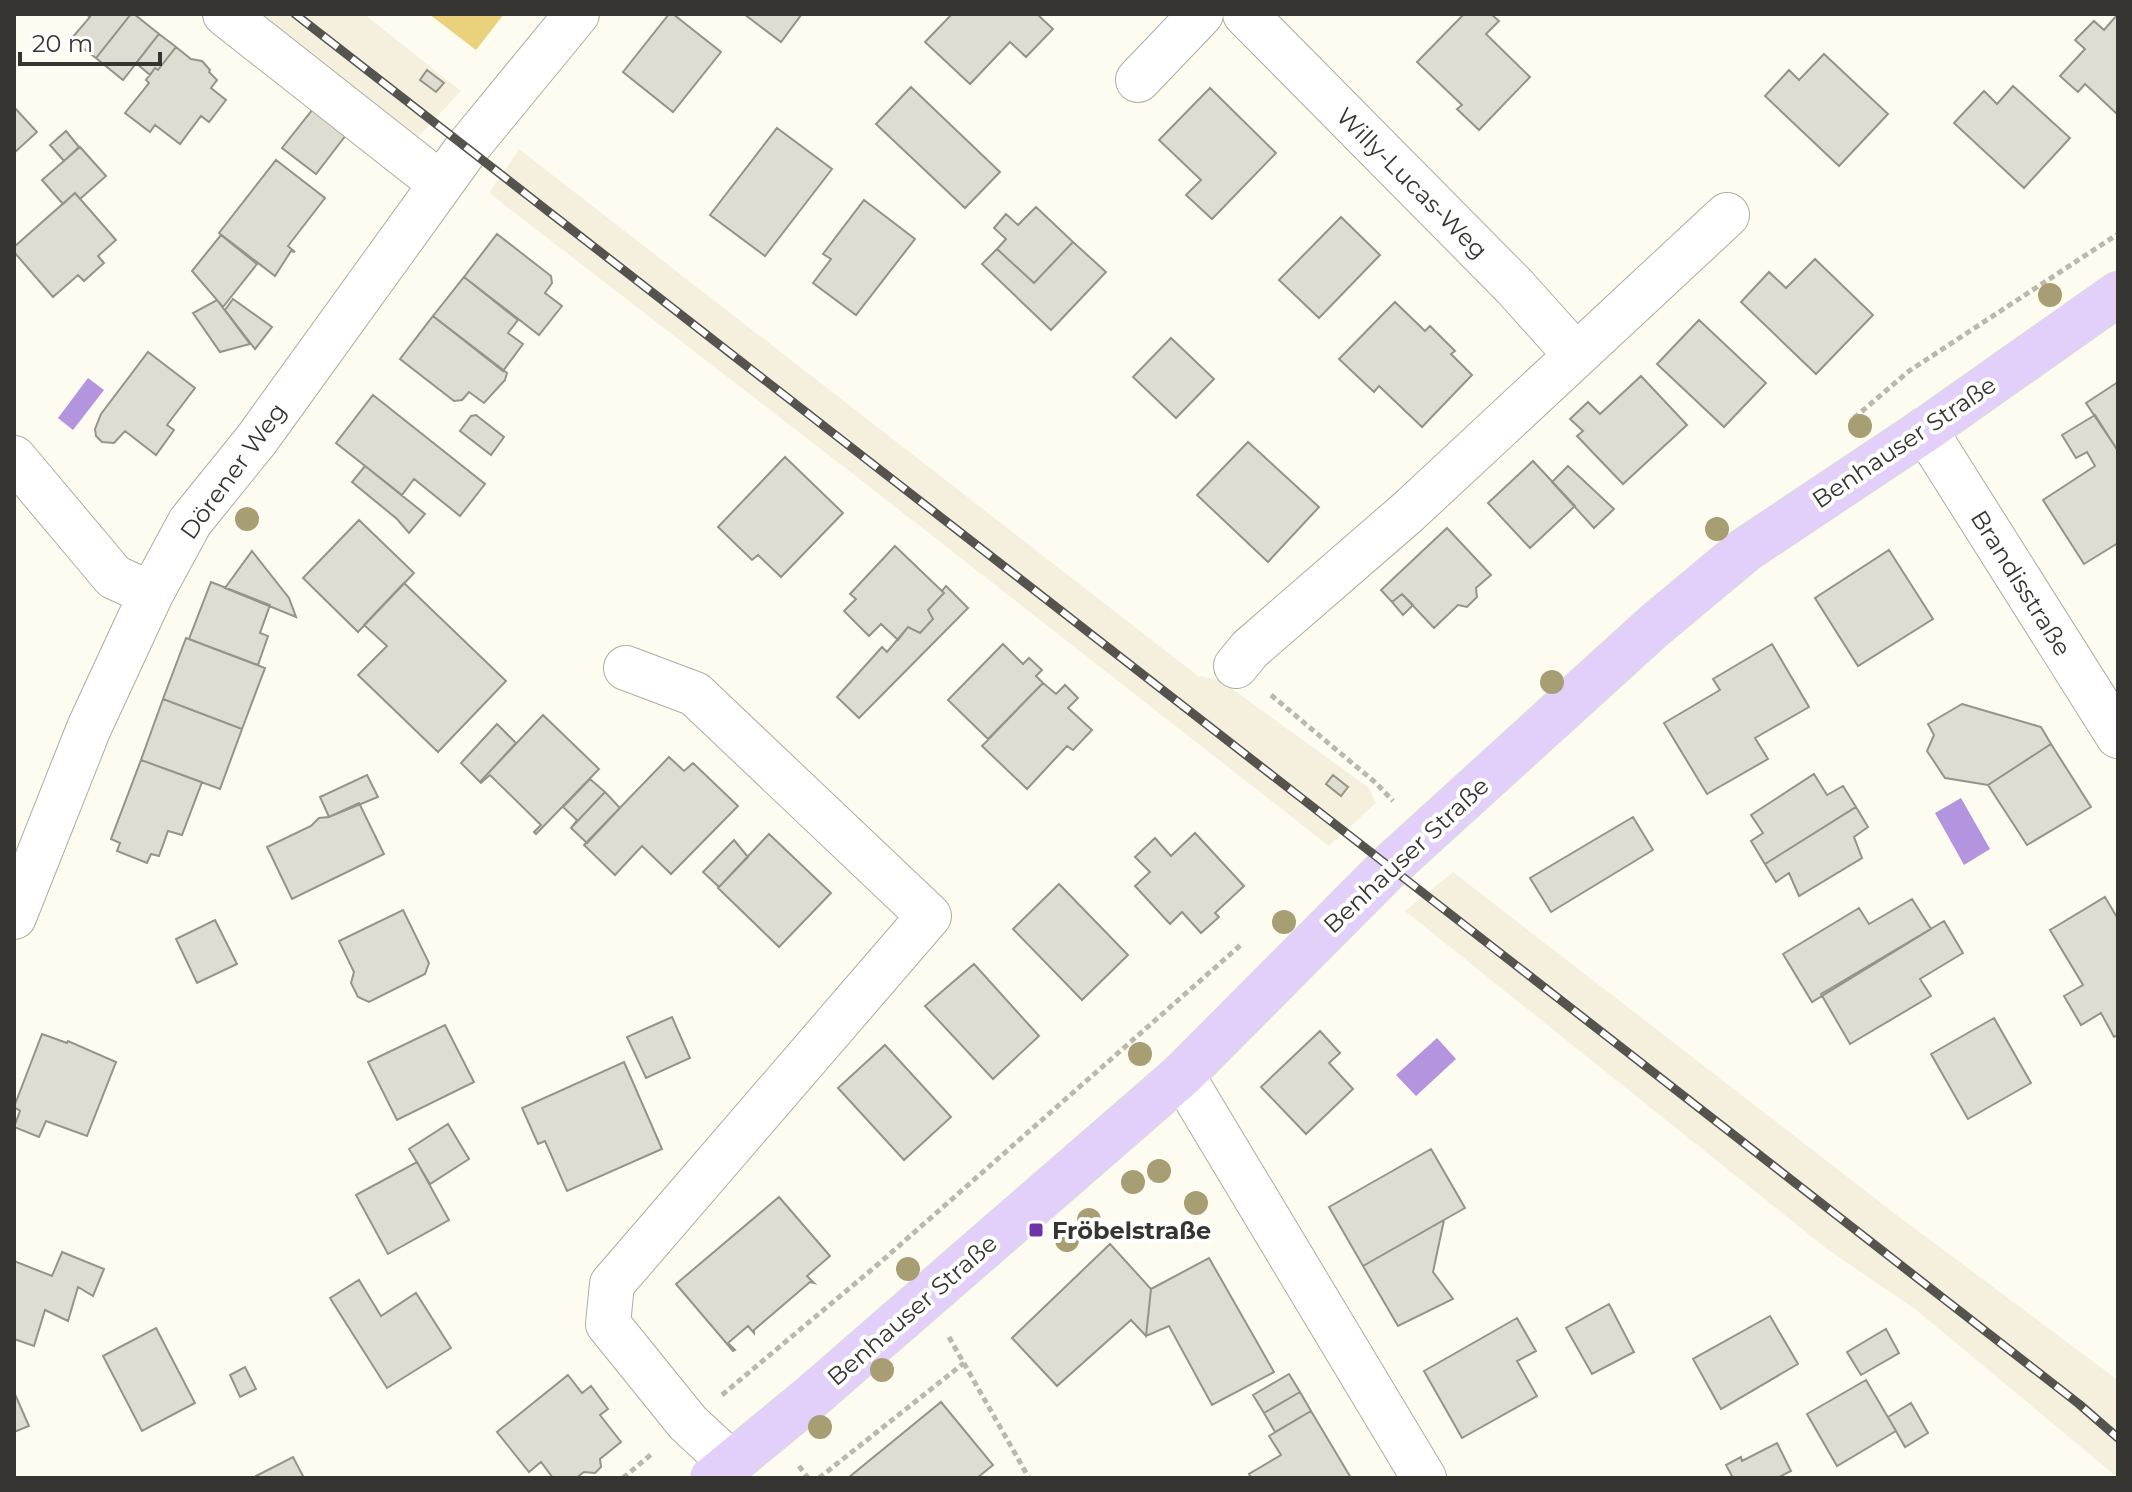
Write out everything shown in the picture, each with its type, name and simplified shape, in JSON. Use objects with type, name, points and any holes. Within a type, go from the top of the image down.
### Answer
[{"type":"main road","name":"Benhauser Straße","points":[[722,1471],[1182,1075],[1390,866],[1654,626],[1745,550],[1925,430],[2118,294]]},
{"type":"street","points":[[225,14],[441,184]]},
{"type":"street","name":"Dörener Weg","points":[[14,917],[89,728],[151,594],[190,522],[257,439],[441,184],[577,14]]},
{"type":"street","points":[[1138,80],[1201,14]]},
{"type":"street","name":"Willy-Lucas-Weg","points":[[1245,14],[1515,287],[1576,355]]},
{"type":"street","points":[[1236,666],[1250,649],[1408,512],[1727,215]]},
{"type":"street","name":"Brandisstraße","points":[[1925,430],[2118,736]]},
{"type":"street","points":[[14,458],[114,577],[151,594]]},
{"type":"street","name":"Benhauser Straße","points":[[626,668],[695,694],[929,916],[612,1284],[608,1324],[688,1423],[722,1471]]},
{"type":"street","points":[[1182,1075],[1424,1478]]},
{"type":"path","points":[[1236,666],[1376,783],[1399,806]]},
{"type":"path","points":[[921,1302],[950,1339],[1029,1478]]},
{"type":"path","points":[[819,1478],[964,1363]]},
{"type":"path","points":[[796,1463],[808,1478]]},
{"type":"shaded area","points":[[259,14],[364,14],[461,91],[417,138]]},
{"type":"shaded area","points":[[429,14],[504,14],[476,50]]},
{"type":"shaded area","points":[[519,149],[1198,676],[1220,680],[1369,788],[1376,803],[1329,846],[489,193]]},
{"type":"shaded area","points":[[88,378],[104,390],[73,430],[58,418]]},
{"type":"shaded area","points":[[1961,798],[1990,849],[1964,865],[1935,813]]},
{"type":"shaded area","points":[[1453,872],[1898,1216],[2118,1380],[2118,1478],[1915,1309],[1827,1249],[1405,911]]},
{"type":"shaded area","points":[[1437,1038],[1456,1059],[1416,1096],[1396,1075]]},
{"type":"building","points":[[86,14],[131,14],[96,58],[71,39],[90,17]]},
{"type":"building","points":[[131,14],[159,34],[123,80],[96,58]]},
{"type":"building","points":[[669,14],[721,52],[673,112],[623,72]]},
{"type":"building","points":[[744,14],[799,14],[801,15],[781,42]]},
{"type":"building","points":[[952,14],[1037,14],[1053,29],[1026,57],[1010,42],[970,84],[925,42]]},
{"type":"building","points":[[1464,14],[1491,14],[1499,21],[1486,34],[1530,77],[1479,130],[1457,109],[1462,105],[1417,62]]},
{"type":"building","points":[[2117,15],[2118,115],[2085,84],[2078,92],[2060,76],[2085,49],[2075,40],[2094,21],[2104,30]]},
{"type":"building","points":[[159,34],[176,47],[158,70],[155,68],[150,75],[136,63]]},
{"type":"building","points":[[176,47],[191,59],[202,61],[217,80],[211,88],[226,100],[209,122],[201,116],[180,144],[155,125],[150,132],[125,113],[149,83],[146,80],[155,68],[158,70]]},
{"type":"building","points":[[1824,54],[1888,114],[1839,166],[1765,96],[1789,70],[1799,80]]},
{"type":"building","points":[[427,70],[444,83],[436,92],[420,80]]},
{"type":"building","points":[[2013,86],[2070,138],[2024,188],[1954,123],[1984,91],[1997,104]]},
{"type":"building","points":[[911,87],[1000,172],[965,208],[876,124]]},
{"type":"building","points":[[1210,88],[1276,153],[1212,219],[1186,195],[1201,180],[1159,140]]},
{"type":"building","points":[[14,107],[37,132],[14,153]]},
{"type":"building","points":[[313,109],[346,135],[316,174],[282,148]]},
{"type":"building","points":[[777,128],[832,169],[765,256],[710,215]]},
{"type":"building","points":[[66,131],[79,147],[64,161],[50,145]]},
{"type":"building","points":[[80,147],[106,176],[80,199],[75,193],[63,204],[42,180]]},
{"type":"building","points":[[276,160],[325,198],[288,246],[295,252],[291,251],[275,276],[219,233]]},
{"type":"building","points":[[75,193],[116,240],[98,256],[104,263],[84,281],[78,275],[53,297],[14,252],[14,247]]},
{"type":"building","points":[[864,200],[915,239],[856,315],[813,283],[831,259],[823,254]]},
{"type":"building","points":[[1036,207],[1073,242],[1034,283],[997,249],[1006,239],[994,228],[1006,214],[1018,225]]},
{"type":"building","points":[[1341,217],[1380,255],[1319,318],[1279,280]]},
{"type":"building","points":[[497,234],[551,276],[552,283],[545,293],[562,306],[539,335],[464,277]]},
{"type":"building","points":[[221,235],[257,264],[223,307],[192,271]]},
{"type":"building","points":[[1073,242],[1106,272],[1051,330],[982,264],[997,249],[1034,283]]},
{"type":"building","points":[[1815,259],[1873,315],[1816,374],[1741,302],[1769,272],[1786,288]]},
{"type":"building","points":[[464,277],[518,320],[508,333],[523,344],[503,371],[433,316]]},
{"type":"building","points":[[233,299],[272,327],[255,349],[225,310]]},
{"type":"building","points":[[217,300],[250,344],[220,352],[193,313]]},
{"type":"building","points":[[1395,302],[1425,331],[1430,326],[1455,351],[1451,354],[1472,375],[1422,427],[1379,386],[1374,392],[1339,359]]},
{"type":"building","points":[[433,316],[507,373],[505,380],[484,403],[469,392],[462,400],[454,401],[400,359]]},
{"type":"building","points":[[1699,320],[1766,383],[1724,427],[1657,364]]},
{"type":"building","points":[[1171,338],[1214,379],[1176,418],[1133,377]]},
{"type":"building","points":[[148,352],[195,388],[167,425],[174,430],[156,455],[125,431],[114,443],[102,442],[96,436],[95,429],[101,414]]},
{"type":"building","points":[[1641,376],[1687,425],[1623,484],[1577,436],[1583,431],[1570,419],[1588,402],[1600,414]]},
{"type":"building","points":[[2118,382],[2118,451],[2086,403]]},
{"type":"building","points":[[373,395],[485,484],[460,516],[414,479],[402,495],[336,443]]},
{"type":"building","points":[[476,415],[504,437],[491,455],[460,431],[471,416]]},
{"type":"building","points":[[2095,415],[2118,451],[2118,543],[2084,564],[2043,500],[2095,466],[2087,452],[2076,458],[2062,435]]},
{"type":"building","points":[[1248,442],[1319,507],[1268,562],[1197,495]]},
{"type":"building","points":[[785,457],[843,513],[781,577],[758,555],[752,560],[718,527]]},
{"type":"building","points":[[1533,461],[1575,506],[1530,548],[1488,503]]},
{"type":"building","points":[[365,466],[425,514],[409,533],[397,519],[352,482]]},
{"type":"building","points":[[1568,466],[1614,509],[1594,528],[1552,482]]},
{"type":"building","points":[[359,520],[414,573],[358,632],[303,578]]},
{"type":"building","points":[[1447,528],[1491,575],[1476,588],[1477,597],[1467,607],[1458,605],[1434,628],[1402,594],[1392,602],[1381,590]]},
{"type":"building","points":[[895,546],[944,593],[928,610],[933,619],[920,633],[908,627],[898,640],[881,624],[869,636],[844,611],[856,599],[850,594]]},
{"type":"building","points":[[1889,550],[1933,619],[1858,666],[1815,598]]},
{"type":"building","points":[[252,551],[289,598],[296,617],[225,588]]},
{"type":"building","points":[[211,582],[270,605],[260,633],[268,636],[258,665],[189,639]]},
{"type":"building","points":[[404,583],[506,681],[438,752],[358,675],[387,646],[364,625]]},
{"type":"building","points":[[946,586],[968,608],[859,718],[837,697],[882,647],[887,652],[908,627],[920,633],[933,619],[928,610],[944,593],[942,591]]},
{"type":"building","points":[[1402,594],[1413,605],[1403,615],[1392,602]]},
{"type":"building","points":[[186,638],[265,668],[242,729],[163,699]]},
{"type":"building","points":[[1003,644],[1023,664],[1029,658],[1042,670],[1036,676],[1043,683],[988,739],[948,700]]},
{"type":"building","points":[[1772,644],[1809,707],[1755,738],[1768,759],[1707,794],[1664,723],[1720,690],[1713,679]]},
{"type":"building","points":[[1043,683],[1056,694],[1065,685],[1078,698],[1068,708],[1092,730],[1073,750],[1067,746],[1027,789],[982,746]]},
{"type":"building","points":[[163,699],[242,729],[220,789],[141,760]]},
{"type":"building","points":[[1962,704],[2041,727],[2051,744],[1988,785],[1945,778],[1927,751],[1934,735],[1928,724]]},
{"type":"building","points":[[543,715],[599,769],[536,834],[534,832],[541,825],[490,775],[480,782]]},
{"type":"building","points":[[497,724],[516,743],[480,782],[461,763]]},
{"type":"building","points":[[2051,744],[2091,807],[2027,845],[1988,785]]},
{"type":"building","points":[[669,757],[684,771],[693,763],[738,806],[671,874],[642,846],[615,875],[584,845]]},
{"type":"building","points":[[141,760],[202,782],[182,835],[168,831],[159,856],[151,854],[147,863],[117,851],[120,843],[111,839]]},
{"type":"building","points":[[1814,774],[1827,795],[1843,786],[1856,807],[1765,864],[1751,841],[1763,833],[1751,815]]},
{"type":"building","points":[[367,775],[378,797],[329,817],[320,797]]},
{"type":"building","points":[[1333,775],[1348,787],[1341,796],[1326,784]]},
{"type":"building","points":[[590,779],[605,792],[571,828],[577,820],[563,807]]},
{"type":"building","points":[[605,792],[620,808],[587,843],[571,828]]},
{"type":"building","points":[[359,803],[384,854],[292,899],[267,847],[311,826],[319,818],[329,817]]},
{"type":"building","points":[[1856,807],[1868,827],[1854,837],[1862,858],[1799,896],[1789,873],[1776,882],[1765,864]]},
{"type":"building","points":[[1633,817],[1653,850],[1551,912],[1530,878]]},
{"type":"building","points":[[1195,833],[1244,886],[1215,913],[1219,917],[1201,933],[1182,912],[1170,924],[1135,886],[1150,872],[1135,857],[1155,838],[1171,856]]},
{"type":"building","points":[[769,834],[831,893],[779,947],[718,888]]},
{"type":"building","points":[[734,840],[748,857],[719,887],[703,872]]},
{"type":"building","points":[[1059,884],[1128,955],[1082,1000],[1013,929]]},
{"type":"building","points":[[2105,897],[2118,919],[2118,1035],[2114,1037],[2101,1013],[2081,1025],[2064,996],[2083,985],[2050,930]]},
{"type":"building","points":[[1912,899],[1931,929],[1812,1002],[1783,954],[1859,908],[1869,924]]},
{"type":"building","points":[[403,910],[429,963],[425,974],[369,1002],[358,997],[351,983],[354,972],[339,941]]},
{"type":"building","points":[[215,920],[237,964],[197,983],[176,939]]},
{"type":"building","points":[[1944,921],[1963,953],[1920,979],[1931,996],[1850,1044],[1821,994]]},
{"type":"building","points":[[974,964],[1039,1036],[993,1079],[925,1006]]},
{"type":"building","points":[[672,1017],[690,1058],[646,1078],[627,1037]]},
{"type":"building","points":[[1994,1018],[2031,1083],[1968,1119],[1931,1054]]},
{"type":"building","points":[[445,1025],[474,1082],[397,1120],[368,1062]]},
{"type":"building","points":[[1320,1031],[1340,1053],[1329,1063],[1353,1089],[1306,1134],[1261,1087]]},
{"type":"building","points":[[42,1034],[68,1041],[116,1062],[87,1136],[46,1121],[39,1137],[14,1127],[20,1111],[14,1107]]},
{"type":"building","points":[[885,1045],[951,1117],[904,1160],[838,1088]]},
{"type":"building","points":[[624,1062],[662,1149],[567,1191],[545,1141],[538,1144],[522,1108]]},
{"type":"building","points":[[448,1124],[469,1159],[430,1184],[409,1149]]},
{"type":"building","points":[[1431,1149],[1465,1208],[1363,1266],[1329,1207]]},
{"type":"building","points":[[417,1162],[449,1220],[388,1254],[356,1195]]},
{"type":"building","points":[[779,1197],[830,1256],[807,1276],[814,1283],[810,1282],[754,1333],[748,1326],[728,1343],[733,1351],[676,1284]]},
{"type":"building","points":[[1444,1220],[1433,1272],[1453,1299],[1398,1326],[1363,1266]]},
{"type":"building","points":[[1110,1244],[1151,1289],[1146,1336],[1131,1320],[1057,1386],[1012,1338]]},
{"type":"building","points":[[62,1252],[104,1269],[93,1296],[78,1287],[68,1321],[45,1310],[34,1346],[14,1339],[14,1261],[52,1276]]},
{"type":"building","points":[[1209,1258],[1274,1372],[1212,1405],[1169,1326],[1146,1336],[1151,1289]]},
{"type":"building","points":[[359,1280],[381,1316],[416,1293],[451,1348],[387,1388],[330,1298]]},
{"type":"building","points":[[1609,1304],[1634,1352],[1592,1374],[1566,1328]]},
{"type":"building","points":[[1770,1316],[1798,1364],[1721,1409],[1693,1359]]},
{"type":"building","points":[[1517,1318],[1536,1351],[1517,1361],[1537,1396],[1462,1438],[1424,1371]]},
{"type":"building","points":[[156,1328],[195,1403],[142,1431],[103,1356]]},
{"type":"building","points":[[1886,1329],[1899,1353],[1861,1375],[1847,1352]]},
{"type":"building","points":[[245,1367],[256,1389],[240,1397],[230,1375]]},
{"type":"building","points":[[1289,1374],[1300,1392],[1264,1413],[1253,1395]]},
{"type":"building","points":[[568,1375],[582,1393],[591,1386],[608,1409],[600,1415],[621,1442],[600,1459],[601,1467],[595,1473],[584,1472],[576,1478],[553,1478],[541,1462],[529,1472],[497,1432]]},
{"type":"building","points":[[1866,1380],[1896,1431],[1837,1466],[1807,1414]]},
{"type":"building","points":[[14,1392],[29,1426],[14,1432]]},
{"type":"building","points":[[1300,1392],[1311,1411],[1275,1432],[1264,1413]]},
{"type":"building","points":[[941,1402],[993,1465],[977,1478],[848,1478]]},
{"type":"building","points":[[1911,1403],[1928,1433],[1905,1447],[1888,1417]]},
{"type":"building","points":[[1311,1411],[1351,1478],[1251,1478],[1249,1474],[1281,1455],[1269,1436]]},
{"type":"building","points":[[1777,1443],[1791,1471],[1777,1478],[1733,1478],[1726,1465],[1741,1457],[1742,1461]]},
{"type":"building","points":[[293,1457],[304,1478],[257,1478],[256,1476]]},
{"type":"railway","points":[[295,14],[2079,1404],[2118,1438]]},
{"type":"place","name":"Fröbelstraße","points":[[1036,1230]]}]
